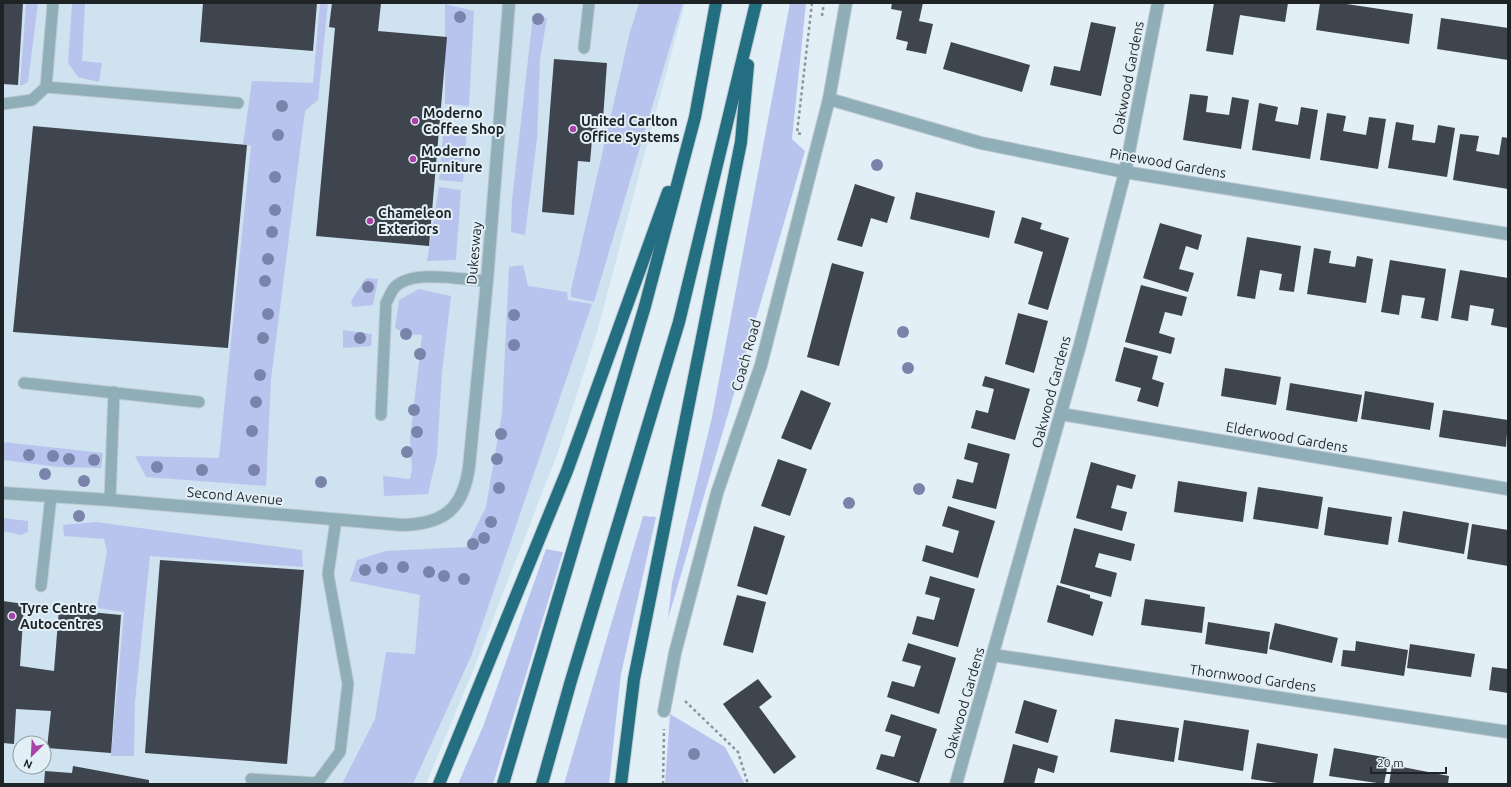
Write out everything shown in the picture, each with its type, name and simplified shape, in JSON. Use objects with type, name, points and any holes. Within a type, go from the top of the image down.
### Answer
[{"type":"highway","points":[[503,784],[645,306],[695,116],[716,3]]},
{"type":"highway","points":[[542,784],[570,684],[679,322],[756,3]]},
{"type":"highway","points":[[621,784],[634,679],[741,142],[751,28]]},
{"type":"highway","points":[[439,784],[568,471],[695,116]]},
{"type":"street","name":"Dukesway","points":[[458,504],[467,481],[469,467],[487,281],[509,3]]},
{"type":"street","name":"Coach Road","points":[[664,711],[675,653],[718,493],[761,365],[828,99],[846,3]]},
{"type":"street","name":"Oakwood Gardens","points":[[956,784],[1061,414],[1125,172],[1158,3]]},
{"type":"street","name":"Pinewood Gardens","points":[[828,99],[981,143],[1125,172],[1508,234]]},
{"type":"street","name":"Elderwood Gardens","points":[[1061,414],[1508,489]]},
{"type":"street","name":"Second Avenue","points":[[3,493],[110,500],[402,525],[419,525],[435,521],[458,504]]},
{"type":"street","name":"Thornwood Gardens","points":[[993,655],[1508,732]]},
{"type":"lane","points":[[3,104],[32,100],[46,87],[53,3]]},
{"type":"lane","points":[[584,48],[589,3]]},
{"type":"lane","points":[[46,87],[238,103]]},
{"type":"lane","points":[[381,415],[386,303],[394,287],[408,279],[424,277],[487,281]]},
{"type":"lane","points":[[24,383],[199,402]]},
{"type":"lane","points":[[110,500],[114,392]]},
{"type":"lane","points":[[41,586],[51,496]]},
{"type":"lane","points":[[251,779],[317,783],[340,752],[348,684],[328,574],[336,520]]},
{"type":"path","points":[[812,3],[797,133],[818,139]]},
{"type":"path","points":[[669,685],[738,752],[748,784]]},
{"type":"path","points":[[663,784],[664,711]]},
{"type":"shaded area","points":[[3,3],[685,3],[597,332],[558,452],[472,673],[426,784],[3,784]]},
{"type":"shaded area","points":[[26,3],[38,3],[28,82],[20,86]]},
{"type":"shaded area","points":[[72,3],[85,3],[82,61],[102,63],[99,82],[78,77],[68,63]]},
{"type":"shaded area","points":[[320,3],[328,3],[318,100],[305,111],[271,379],[266,486],[146,477],[135,456],[219,458],[251,146],[243,144],[252,81],[313,83]]},
{"type":"shaded area","points":[[639,3],[683,3],[594,302],[571,297],[571,290],[630,32]]},
{"type":"shaded area","points":[[790,3],[806,3],[792,139],[805,151],[668,619],[672,583],[712,417]]},
{"type":"shaded area","points":[[445,4],[474,11],[469,106],[445,104]]},
{"type":"shaded area","points":[[533,16],[547,18],[540,59],[537,139],[525,235],[511,232],[512,200]]},
{"type":"shaded area","points":[[444,123],[467,130],[463,182],[439,180]]},
{"type":"shaded area","points":[[439,187],[461,190],[456,260],[427,261]]},
{"type":"shaded area","points":[[523,265],[528,286],[567,292],[568,300],[592,304],[472,654],[413,784],[342,784],[375,719],[386,652],[415,654],[420,595],[350,581],[357,560],[386,551],[466,547],[486,507],[502,413],[509,267]]},
{"type":"shaded area","points":[[366,278],[378,279],[373,305],[353,307],[351,301]]},
{"type":"shaded area","points":[[419,289],[451,296],[442,372],[437,455],[428,494],[384,496],[383,476],[410,479],[412,469],[410,439],[422,335],[406,334],[395,328],[399,300]]},
{"type":"shaded area","points":[[343,330],[372,334],[371,346],[343,348]]},
{"type":"shaded area","points":[[3,442],[103,453],[101,468],[59,467],[3,460]]},
{"type":"shaded area","points":[[643,516],[656,517],[621,674],[609,784],[564,784]]},
{"type":"shaded area","points":[[3,518],[28,521],[28,532],[21,535],[3,531]]},
{"type":"shaded area","points":[[96,522],[302,550],[303,567],[150,556],[135,702],[134,756],[111,756],[124,612],[97,608],[107,551],[104,539],[64,536],[63,525]]},
{"type":"shaded area","points":[[546,549],[563,552],[493,784],[458,784],[484,724]]},
{"type":"shaded area","points":[[670,714],[725,747],[745,784],[665,784]]},
{"type":"building","points":[[3,3],[23,3],[18,85],[3,84]]},
{"type":"building","points":[[203,3],[317,3],[313,51],[200,42]]},
{"type":"building","points":[[332,3],[381,3],[378,31],[447,37],[429,246],[316,236],[335,28],[329,27]]},
{"type":"building","points":[[892,3],[923,3],[919,21],[933,24],[926,54],[906,50],[908,42],[896,39],[902,11],[891,9]]},
{"type":"building","points":[[1214,3],[1288,3],[1285,22],[1240,15],[1233,55],[1206,51]]},
{"type":"building","points":[[1320,3],[1340,3],[1413,14],[1409,44],[1316,30]]},
{"type":"building","points":[[1441,18],[1508,28],[1508,60],[1437,49]]},
{"type":"building","points":[[1091,22],[1116,27],[1101,96],[1050,85],[1054,66],[1080,71]]},
{"type":"building","points":[[951,42],[1030,65],[1022,92],[943,69]]},
{"type":"building","name":"United Carlton Office Systems","points":[[554,59],[607,63],[603,119],[598,119],[596,140],[592,140],[590,162],[578,161],[574,215],[542,212]]},
{"type":"building","points":[[1190,94],[1208,96],[1206,112],[1229,115],[1232,97],[1249,100],[1241,149],[1183,140]]},
{"type":"building","points":[[1259,103],[1278,107],[1275,121],[1298,125],[1301,107],[1318,110],[1310,159],[1252,150]]},
{"type":"building","points":[[1327,113],[1346,116],[1343,131],[1366,135],[1369,117],[1386,119],[1378,169],[1320,160]]},
{"type":"building","points":[[1396,122],[1414,125],[1412,140],[1435,143],[1438,125],[1455,128],[1447,177],[1388,168]]},
{"type":"building","points":[[33,126],[247,145],[228,348],[13,332]]},
{"type":"building","points":[[1460,134],[1479,136],[1476,151],[1499,155],[1502,137],[1508,138],[1508,189],[1453,180]]},
{"type":"building","points":[[855,184],[895,197],[887,223],[871,218],[862,247],[837,240]]},
{"type":"building","points":[[916,192],[995,211],[989,238],[910,219]]},
{"type":"building","points":[[1022,217],[1042,223],[1040,229],[1069,238],[1048,310],[1028,304],[1043,252],[1014,243]]},
{"type":"building","points":[[1160,223],[1202,235],[1198,250],[1186,246],[1179,269],[1194,273],[1188,292],[1143,278]]},
{"type":"building","points":[[1247,237],[1301,246],[1294,292],[1279,290],[1282,274],[1260,270],[1255,299],[1237,296]]},
{"type":"building","points":[[1314,248],[1331,251],[1329,263],[1355,267],[1357,256],[1373,259],[1366,303],[1307,294]]},
{"type":"building","points":[[1390,260],[1446,269],[1438,321],[1421,318],[1425,298],[1402,295],[1399,315],[1381,312]]},
{"type":"building","points":[[832,263],[864,272],[839,366],[807,357]]},
{"type":"building","points":[[1460,270],[1508,278],[1508,328],[1491,325],[1494,309],[1470,305],[1468,321],[1451,318]]},
{"type":"building","points":[[1141,285],[1187,297],[1182,316],[1165,312],[1159,333],[1175,338],[1171,354],[1125,342]]},
{"type":"building","points":[[1018,313],[1048,321],[1034,373],[1005,364]]},
{"type":"building","points":[[1124,347],[1158,356],[1152,379],[1164,383],[1158,407],[1137,401],[1141,388],[1115,381]]},
{"type":"building","points":[[1225,368],[1281,377],[1276,405],[1221,396]]},
{"type":"building","points":[[985,376],[1030,389],[1015,440],[971,428],[976,410],[988,413],[994,389],[982,386]]},
{"type":"building","points":[[1290,383],[1362,395],[1357,422],[1286,410]]},
{"type":"building","points":[[801,390],[831,403],[811,450],[781,438]]},
{"type":"building","points":[[1365,391],[1434,403],[1430,430],[1361,419]]},
{"type":"building","points":[[1443,410],[1508,420],[1506,447],[1439,437]]},
{"type":"building","points":[[968,443],[1010,454],[996,509],[952,498],[957,479],[973,483],[978,463],[964,459]]},
{"type":"building","points":[[778,459],[807,469],[790,516],[761,506]]},
{"type":"building","points":[[1091,462],[1136,475],[1132,489],[1117,485],[1111,508],[1127,512],[1122,531],[1076,518]]},
{"type":"building","points":[[1178,481],[1247,492],[1243,522],[1174,512]]},
{"type":"building","points":[[1258,487],[1323,497],[1318,529],[1253,519]]},
{"type":"building","points":[[948,506],[995,521],[978,578],[922,561],[926,545],[953,553],[959,531],[942,526]]},
{"type":"building","points":[[1328,507],[1392,517],[1388,545],[1324,535]]},
{"type":"building","points":[[1403,511],[1469,523],[1464,554],[1398,542]]},
{"type":"building","points":[[1472,524],[1508,530],[1508,566],[1467,559]]},
{"type":"building","points":[[754,526],[785,536],[767,595],[737,586]]},
{"type":"building","points":[[1074,528],[1135,544],[1131,561],[1099,553],[1095,567],[1117,573],[1111,597],[1060,583]]},
{"type":"building","points":[[160,560],[304,570],[287,764],[145,753]]},
{"type":"building","points":[[930,576],[975,589],[958,647],[912,634],[917,616],[934,620],[940,598],[925,594]]},
{"type":"building","points":[[1057,585],[1090,595],[1090,598],[1103,602],[1093,636],[1047,622]]},
{"type":"building","points":[[737,595],[766,602],[753,653],[723,645]]},
{"type":"building","points":[[1145,599],[1205,607],[1202,633],[1141,625]]},
{"type":"building","points":[[3,601],[24,604],[20,666],[54,671],[59,609],[121,615],[111,753],[52,748],[52,735],[48,735],[51,711],[16,709],[15,735],[12,735],[12,744],[3,743]]},
{"type":"building","points":[[1208,622],[1270,632],[1267,654],[1205,644]]},
{"type":"building","points":[[1275,623],[1338,638],[1332,663],[1269,649]]},
{"type":"building","points":[[1356,641],[1408,650],[1404,676],[1341,666],[1343,650],[1355,651]]},
{"type":"building","points":[[908,643],[956,658],[939,714],[887,697],[892,681],[914,687],[921,666],[902,661]]},
{"type":"building","points":[[1410,644],[1475,654],[1471,677],[1407,668]]},
{"type":"building","points":[[1492,667],[1508,669],[1508,693],[1489,690]]},
{"type":"building","points":[[758,679],[772,697],[759,707],[796,757],[774,774],[723,704]]},
{"type":"building","points":[[1024,700],[1057,710],[1048,743],[1015,733]]},
{"type":"building","points":[[891,714],[937,729],[919,783],[876,769],[881,754],[894,757],[901,736],[885,731]]},
{"type":"building","points":[[1115,719],[1179,728],[1174,762],[1110,752]]},
{"type":"building","points":[[1184,720],[1249,730],[1243,771],[1178,760]]},
{"type":"building","points":[[1257,743],[1318,754],[1313,784],[1284,784],[1251,779]]},
{"type":"building","points":[[1013,744],[1058,756],[1054,773],[1038,768],[1034,784],[1003,784]]},
{"type":"building","points":[[1334,748],[1389,758],[1384,784],[1329,776]]},
{"type":"building","points":[[1392,765],[1449,776],[1448,784],[1389,784]]},
{"type":"building","points":[[73,766],[149,780],[149,784],[44,784],[45,775],[52,775],[52,772],[72,773]]},
{"type":"place","name":"Moderno Coffee Shop","points":[[415,121]]},
{"type":"place","name":"United Carlton Office Systems","points":[[573,129]]},
{"type":"place","name":"Moderno Furniture","points":[[413,159]]},
{"type":"place","name":"Chameleon Exteriors","points":[[370,221]]},
{"type":"place","name":"Tyre Centre Autocentres","points":[[12,616]]}]
